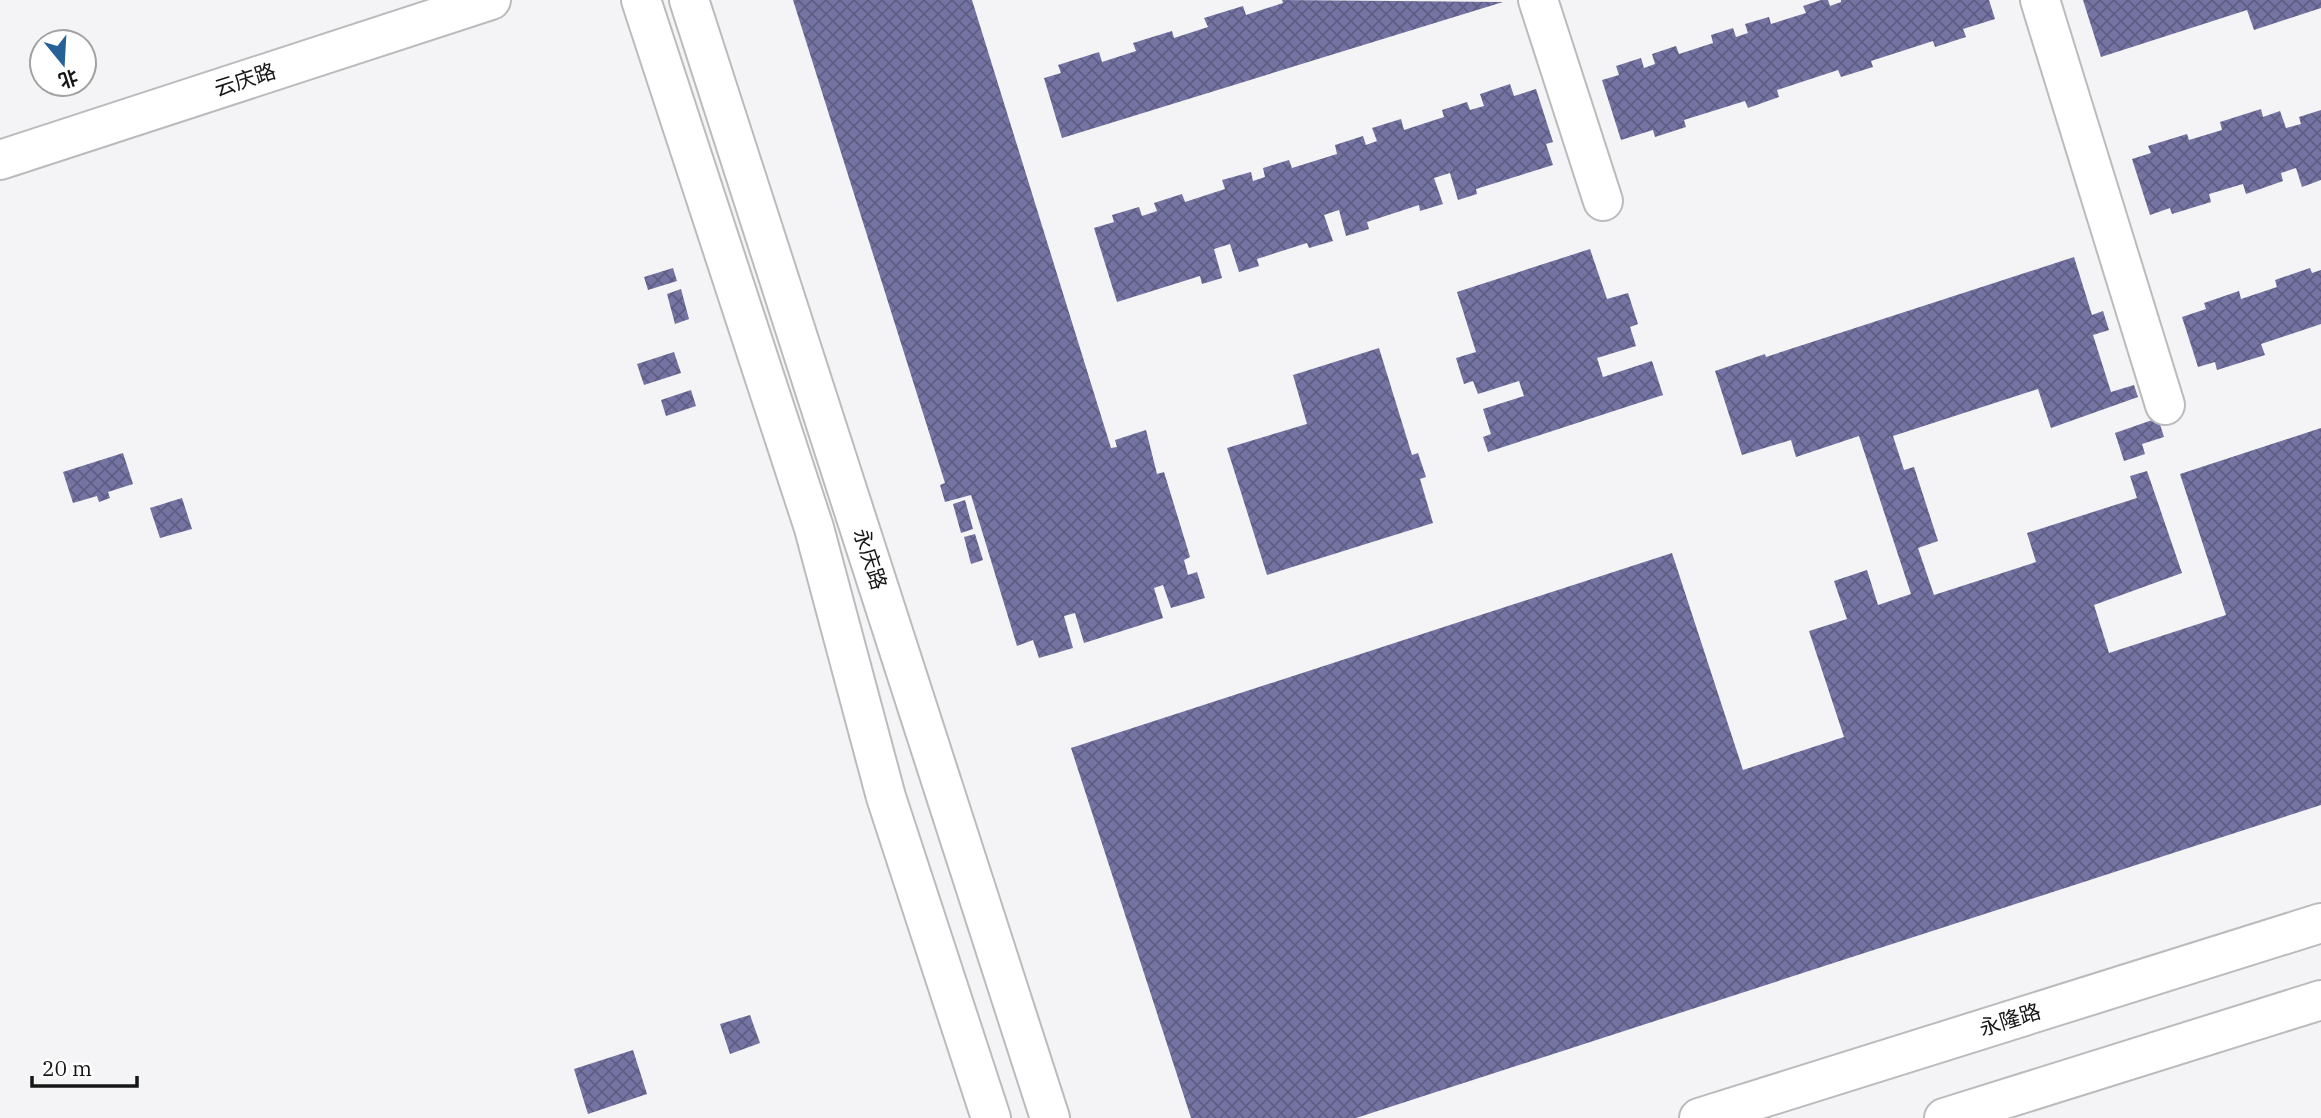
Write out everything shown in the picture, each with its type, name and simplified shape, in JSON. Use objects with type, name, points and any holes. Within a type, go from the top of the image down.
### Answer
[{"type":"street","name":"云庆路","points":[[0,160],[491,0]]},
{"type":"street","points":[[641,0],[814,528],[886,797],[991,1118]]},
{"type":"street","name":"永庆路","points":[[689,0],[1051,1118]]},
{"type":"street","points":[[1538,0],[1603,201]]},
{"type":"street","points":[[2040,0],[2165,405]]},
{"type":"street","name":"永隆路","points":[[1699,1118],[2321,923]]},
{"type":"street","points":[[1944,1118],[2321,1000]]},
{"type":"building","points":[[793,0],[972,0],[1111,448],[1117,447],[1115,440],[1146,430],[1157,474],[1164,472],[1190,557],[1184,560],[1188,575],[1197,572],[1205,598],[1171,608],[1163,585],[1154,588],[1163,618],[1084,643],[1075,613],[1064,616],[1073,648],[1039,658],[1033,640],[1017,646],[971,495],[945,502],[940,485],[945,483]]},
{"type":"building","points":[[1282,0],[1503,2],[1062,138],[1044,78],[1061,73],[1058,65],[1099,52],[1102,62],[1136,51],[1133,43],[1172,31],[1174,38],[1208,27],[1204,18],[1243,6],[1246,15],[1283,3]]},
{"type":"building","points":[[1828,0],[1830,6],[1841,0],[1989,0],[1995,19],[1963,29],[1966,37],[1935,47],[1933,41],[1871,61],[1873,67],[1841,77],[1838,70],[1777,90],[1779,97],[1748,108],[1745,101],[1684,120],[1686,127],[1655,137],[1653,130],[1621,140],[1602,80],[1619,75],[1616,66],[1641,58],[1644,68],[1655,64],[1652,54],[1676,46],[1679,54],[1713,43],[1711,35],[1733,28],[1736,37],[1748,33],[1745,24],[1769,17],[1771,24],[1806,13],[1803,6]]},
{"type":"building","points":[[2083,0],[2321,0],[2321,8],[2254,30],[2247,10],[2101,57]]},
{"type":"building","points":[[1510,84],[1514,96],[1536,89],[1553,142],[1546,144],[1553,165],[1476,189],[1477,194],[1458,200],[1450,173],[1434,178],[1443,204],[1420,211],[1419,205],[1367,222],[1369,229],[1346,236],[1339,210],[1324,215],[1333,241],[1309,248],[1307,243],[1257,259],[1259,266],[1239,272],[1230,244],[1214,249],[1222,278],[1202,284],[1200,276],[1117,302],[1094,228],[1114,222],[1112,215],[1139,207],[1142,216],[1157,211],[1154,203],[1182,194],[1185,202],[1225,189],[1222,180],[1251,172],[1253,181],[1265,177],[1263,168],[1289,160],[1292,168],[1337,154],[1335,145],[1363,136],[1366,145],[1377,141],[1372,128],[1401,119],[1404,130],[1444,117],[1442,110],[1467,102],[1470,110],[1484,106],[1480,94]]},
{"type":"building","points":[[2261,109],[2263,117],[2280,111],[2286,128],[2301,124],[2299,117],[2321,110],[2321,180],[2302,187],[2296,168],[2281,173],[2283,181],[2246,194],[2243,184],[2209,194],[2211,202],[2172,214],[2170,208],[2150,215],[2132,159],[2151,153],[2148,146],[2187,134],[2189,140],[2222,130],[2220,122]]},
{"type":"building","points":[[1590,249],[1607,299],[1628,293],[1638,324],[1630,327],[1636,346],[1597,358],[1603,377],[1652,361],[1663,395],[1488,452],[1483,437],[1491,434],[1483,409],[1524,396],[1519,381],[1478,394],[1473,381],[1464,384],[1456,358],[1476,352],[1457,292]]},
{"type":"building","points":[[2074,257],[2092,315],[2103,311],[2109,330],[2093,335],[2111,392],[2134,385],[2138,397],[2051,428],[2038,389],[1893,436],[1904,470],[1914,467],[1938,541],[1918,548],[1934,595],[2036,562],[2027,533],[2137,498],[2130,476],[2147,471],[2182,573],[2094,605],[2109,653],[2226,615],[2180,474],[2321,428],[2321,805],[1356,1118],[1191,1118],[1071,748],[1672,553],[1743,770],[1844,737],[1809,631],[1847,619],[1834,581],[1867,570],[1878,605],[1911,594],[1859,436],[1796,457],[1791,440],[1742,455],[1715,371]]},
{"type":"building","points":[[673,268],[677,281],[648,290],[644,277]]},
{"type":"building","points":[[2310,268],[2312,273],[2321,270],[2321,324],[2261,344],[2265,355],[2217,370],[2215,362],[2198,367],[2182,317],[2206,309],[2204,303],[2239,291],[2241,299],[2277,287],[2275,280]]},
{"type":"building","points":[[681,289],[689,319],[675,324],[667,294]]},
{"type":"building","points":[[1379,348],[1412,455],[1418,453],[1426,477],[1420,479],[1433,523],[1267,575],[1227,448],[1307,424],[1293,375]]},
{"type":"building","points":[[674,352],[681,373],[644,385],[637,364]]},
{"type":"building","points":[[691,390],[696,406],[666,416],[661,400]]},
{"type":"building","points":[[2158,418],[2164,437],[2142,444],[2145,454],[2124,461],[2115,433]]},
{"type":"building","points":[[123,453],[133,484],[108,492],[110,498],[99,502],[97,496],[73,503],[63,472]]},
{"type":"building","points":[[182,498],[192,529],[160,538],[150,508]]},
{"type":"building","points":[[965,500],[973,529],[961,533],[953,504]]},
{"type":"building","points":[[975,534],[983,560],[971,564],[964,537]]},
{"type":"building","points":[[750,1015],[760,1043],[730,1054],[720,1024]]},
{"type":"building","points":[[633,1050],[647,1094],[588,1114],[574,1069]]}]
